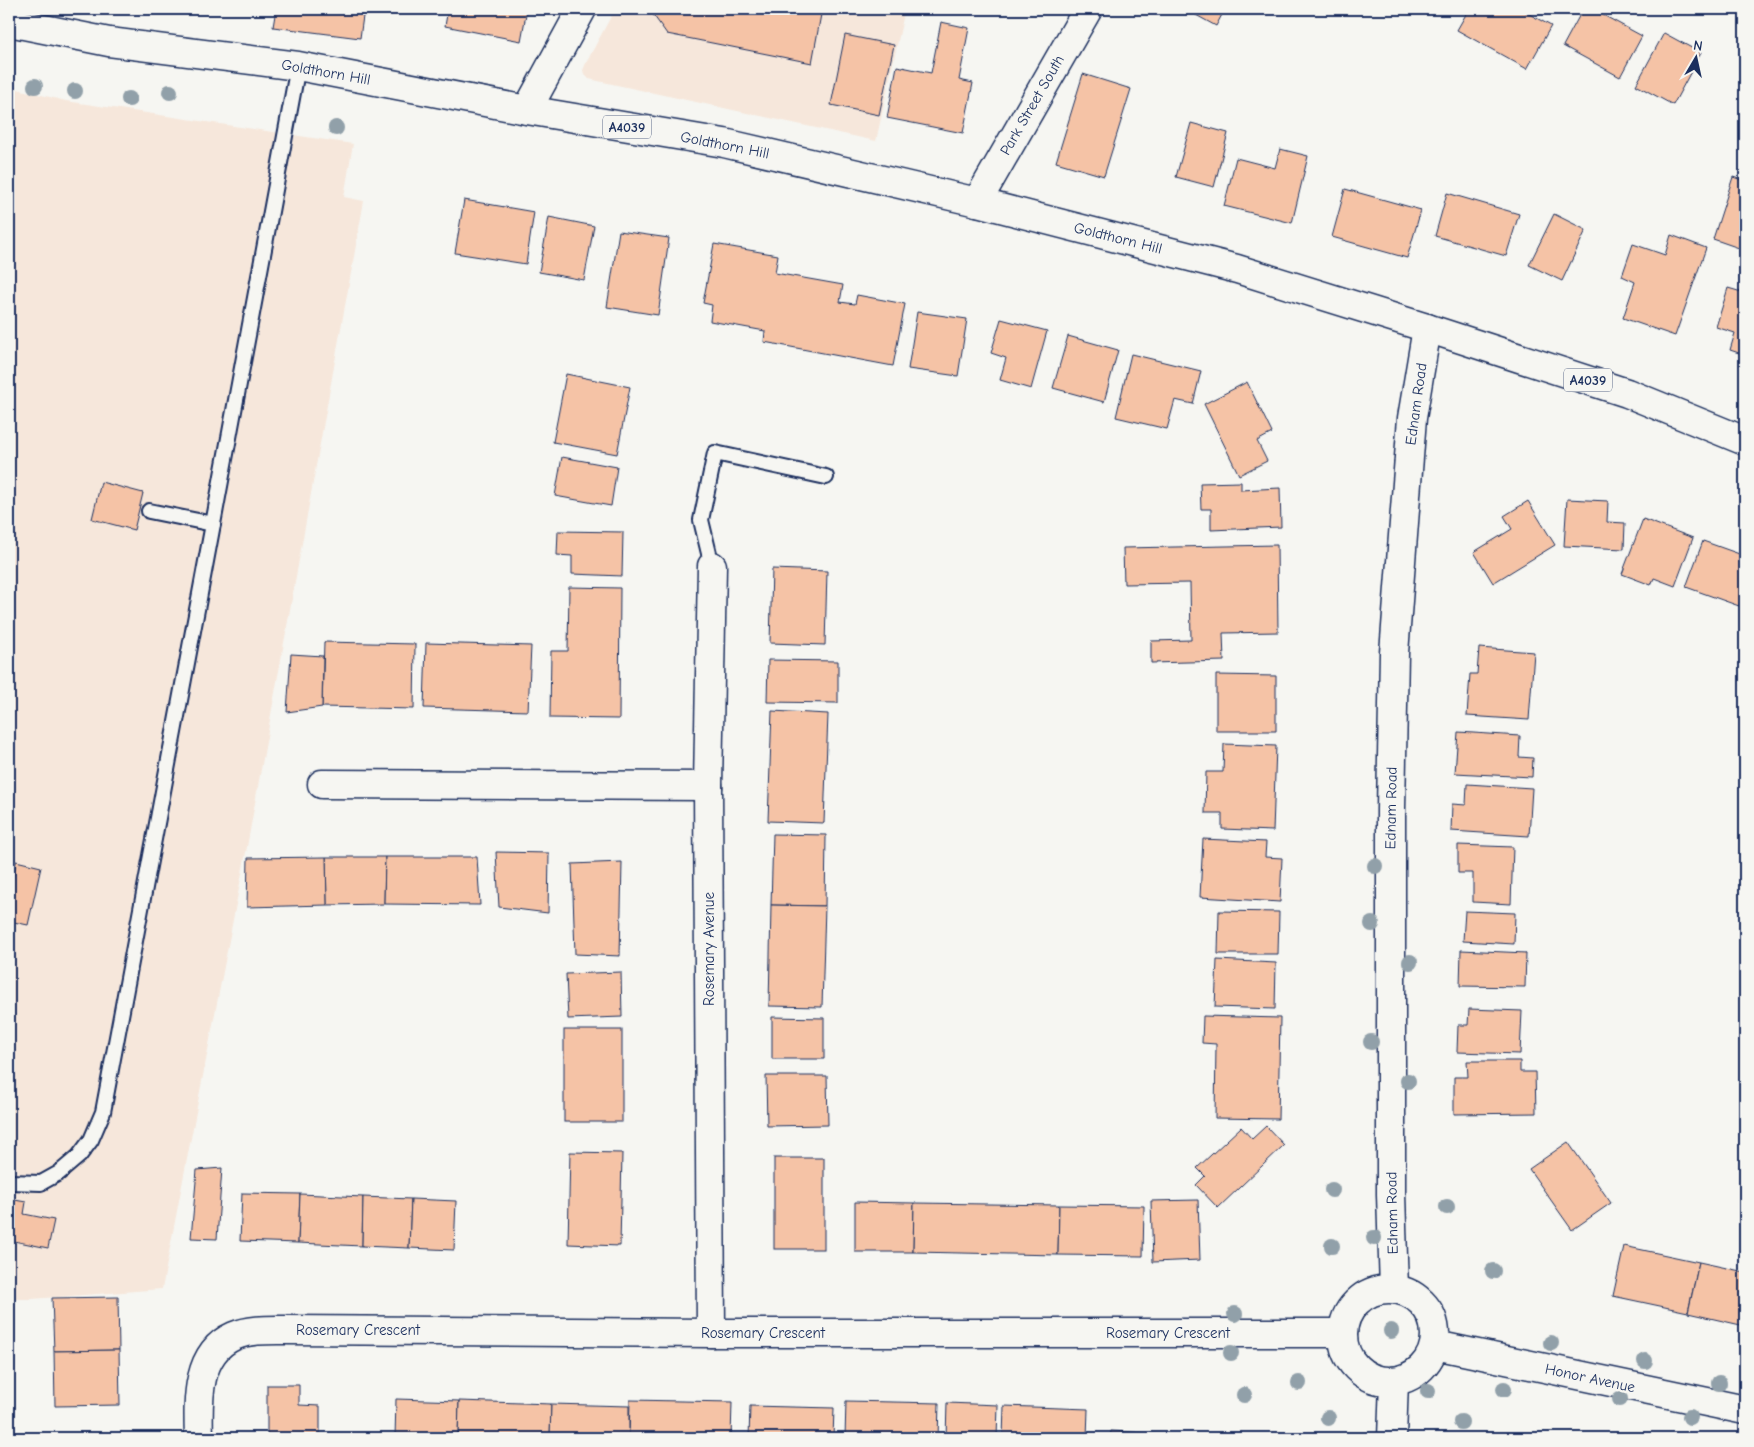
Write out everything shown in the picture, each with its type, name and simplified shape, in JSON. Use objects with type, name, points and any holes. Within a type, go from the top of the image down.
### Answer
[{"type":"street","points":[[527,110],[582,9]]},
{"type":"street","name":"Park Street South","points":[[977,202],[1088,9]]},
{"type":"street","name":"Goldthorn Hill","points":[[9,22],[109,42],[298,66],[527,110],[724,143],[977,202],[1237,269],[1427,328]]},
{"type":"street","name":"A4039","points":[[1427,328],[1627,393],[1745,441]]},
{"type":"street","name":"Ednam Road","points":[[1394,1290],[1390,1194],[1391,829],[1394,653],[1412,418],[1427,328]]},
{"type":"street","name":"Rosemary Avenue","points":[[711,1333],[708,786],[712,566]]},
{"type":"street","points":[[322,784],[708,786]]},
{"type":"street","points":[[1380,1290],[1408,1293],[1419,1300],[1428,1309],[1436,1332],[1430,1356],[1417,1372],[1407,1378],[1394,1381],[1368,1376],[1358,1369],[1349,1358],[1344,1345],[1343,1333],[1346,1320],[1352,1308],[1370,1293],[1380,1290]]},
{"type":"street","name":"Rosemary Crescent","points":[[198,1438],[198,1400],[203,1375],[210,1358],[220,1345],[234,1336],[250,1332],[287,1330],[711,1333],[1343,1333]]},
{"type":"street","name":"Honor Avenue","points":[[1434,1345],[1745,1410]]},
{"type":"street","points":[[1392,1438],[1394,1381]]},
{"type":"lane","points":[[9,1182],[41,1183],[59,1174],[79,1156],[91,1140],[103,1112],[298,66]]},
{"type":"lane","points":[[712,566],[701,520],[715,453],[826,477]]},
{"type":"lane","points":[[149,511],[212,524]]},
{"type":"shaded area","points":[[615,9],[905,9],[876,141],[589,79],[583,70]]},
{"type":"shaded area","points":[[9,87],[66,101],[353,144],[344,197],[364,201],[247,847],[162,1289],[32,1299],[9,1299]]},
{"type":"building","points":[[276,9],[364,9],[360,38],[273,27]]},
{"type":"building","points":[[448,9],[527,9],[521,41],[445,26]]},
{"type":"building","points":[[649,9],[822,9],[812,63],[667,34]]},
{"type":"building","points":[[1185,9],[1225,9],[1216,26]]},
{"type":"building","points":[[1469,9],[1520,9],[1551,26],[1527,69],[1457,30]]},
{"type":"building","points":[[1583,9],[1592,9],[1642,36],[1620,77],[1563,46]]},
{"type":"building","points":[[941,22],[969,28],[959,80],[973,83],[963,133],[887,118],[897,66],[931,73]]},
{"type":"building","points":[[1664,33],[1701,53],[1673,105],[1636,85]]},
{"type":"building","points":[[845,35],[894,45],[879,115],[831,105]]},
{"type":"building","points":[[1083,74],[1131,89],[1104,176],[1056,162]]},
{"type":"building","points":[[1191,123],[1228,133],[1214,187],[1176,177]]},
{"type":"building","points":[[1280,149],[1308,156],[1292,223],[1224,206],[1236,158],[1275,168]]},
{"type":"building","points":[[1733,177],[1745,181],[1745,229],[1739,248],[1713,239]]},
{"type":"building","points":[[1345,189],[1421,210],[1407,258],[1332,237]]},
{"type":"building","points":[[1447,193],[1519,214],[1506,256],[1435,236]]},
{"type":"building","points":[[464,200],[534,212],[526,264],[455,253]]},
{"type":"building","points":[[1554,214],[1586,230],[1562,281],[1529,265]]},
{"type":"building","points":[[549,217],[594,226],[584,280],[539,272]]},
{"type":"building","points":[[619,231],[669,238],[658,315],[607,307]]},
{"type":"building","points":[[1671,235],[1706,248],[1675,336],[1623,318],[1635,282],[1622,276],[1633,244],[1665,255]]},
{"type":"building","points":[[714,244],[778,255],[775,273],[843,285],[840,302],[855,304],[857,295],[905,304],[893,366],[764,342],[765,331],[710,321],[712,305],[703,303]]},
{"type":"building","points":[[1728,288],[1745,293],[1745,355],[1730,350],[1735,333],[1716,327]]},
{"type":"building","points":[[917,312],[967,319],[958,376],[908,369]]},
{"type":"building","points":[[1001,319],[1047,331],[1031,389],[1000,380],[1006,358],[991,353]]},
{"type":"building","points":[[1068,336],[1118,350],[1104,402],[1053,388]]},
{"type":"building","points":[[1131,354],[1201,371],[1193,404],[1175,400],[1167,429],[1116,417]]},
{"type":"building","points":[[566,374],[630,387],[617,454],[553,442]]},
{"type":"building","points":[[1247,382],[1272,433],[1257,441],[1267,461],[1239,475],[1204,404]]},
{"type":"building","points":[[562,457],[617,467],[611,506],[555,496]]},
{"type":"building","points":[[101,482],[143,493],[134,530],[92,519]]},
{"type":"building","points":[[1241,482],[1241,490],[1280,488],[1281,527],[1211,530],[1211,509],[1201,509],[1200,483]]},
{"type":"building","points":[[1567,499],[1608,501],[1607,522],[1625,523],[1624,549],[1564,546]]},
{"type":"building","points":[[1528,501],[1555,545],[1493,583],[1474,552],[1512,529],[1504,516]]},
{"type":"building","points":[[1643,519],[1693,538],[1675,586],[1654,578],[1651,585],[1622,574]]},
{"type":"building","points":[[558,531],[623,532],[622,576],[572,574],[572,556],[557,555]]},
{"type":"building","points":[[1703,541],[1745,556],[1745,589],[1739,606],[1686,587]]},
{"type":"building","points":[[1277,545],[1278,632],[1223,633],[1224,661],[1151,663],[1151,641],[1191,640],[1190,583],[1124,584],[1123,548]]},
{"type":"building","points":[[772,569],[827,571],[825,645],[770,643]]},
{"type":"building","points":[[569,587],[620,588],[619,719],[550,718],[551,651],[568,651]]},
{"type":"building","points":[[1745,589],[1745,609],[1739,606]]},
{"type":"building","points":[[324,642],[415,644],[414,709],[322,707]]},
{"type":"building","points":[[426,643],[531,646],[528,711],[424,708]]},
{"type":"building","points":[[1479,648],[1534,652],[1529,720],[1467,716],[1470,674],[1477,674]]},
{"type":"building","points":[[291,654],[323,656],[322,707],[287,712]]},
{"type":"building","points":[[768,660],[838,661],[838,703],[767,702]]},
{"type":"building","points":[[1216,675],[1276,676],[1276,731],[1216,731]]},
{"type":"building","points":[[772,711],[828,714],[824,823],[768,821]]},
{"type":"building","points":[[1458,732],[1520,736],[1519,757],[1533,758],[1532,777],[1455,773]]},
{"type":"building","points":[[1224,744],[1276,746],[1273,831],[1222,829],[1222,813],[1205,813],[1206,772],[1223,772]]},
{"type":"building","points":[[1467,784],[1532,788],[1529,836],[1451,831],[1452,804],[1466,805]]},
{"type":"building","points":[[773,834],[826,835],[825,906],[771,905]]},
{"type":"building","points":[[1203,839],[1266,842],[1265,857],[1282,858],[1280,902],[1200,897]]},
{"type":"building","points":[[1458,845],[1513,847],[1511,904],[1473,902],[1473,873],[1458,873]]},
{"type":"building","points":[[496,852],[549,853],[548,913],[499,907]]},
{"type":"building","points":[[326,857],[385,857],[384,904],[327,905]]},
{"type":"building","points":[[326,857],[327,905],[247,907],[248,858]]},
{"type":"building","points":[[385,857],[477,857],[480,905],[384,904]]},
{"type":"building","points":[[16,861],[41,867],[28,925],[9,921],[9,878],[13,879]]},
{"type":"building","points":[[622,862],[620,956],[575,954],[572,864]]},
{"type":"building","points":[[771,905],[825,906],[822,1007],[769,1006]]},
{"type":"building","points":[[1219,911],[1279,912],[1278,954],[1218,954]]},
{"type":"building","points":[[1465,911],[1515,913],[1514,944],[1463,941]]},
{"type":"building","points":[[1461,950],[1526,953],[1525,987],[1460,986]]},
{"type":"building","points":[[1217,960],[1276,963],[1275,1009],[1215,1007]]},
{"type":"building","points":[[621,972],[622,1017],[568,1019],[566,974]]},
{"type":"building","points":[[1469,1009],[1522,1011],[1520,1054],[1457,1052],[1458,1025],[1468,1025]]},
{"type":"building","points":[[1203,1016],[1280,1018],[1278,1119],[1215,1118],[1216,1044],[1202,1043]]},
{"type":"building","points":[[772,1017],[824,1018],[824,1059],[772,1059]]},
{"type":"building","points":[[564,1030],[622,1030],[622,1122],[564,1122]]},
{"type":"building","points":[[1467,1061],[1520,1061],[1520,1072],[1535,1072],[1536,1113],[1454,1114],[1454,1077],[1468,1077]]},
{"type":"building","points":[[766,1076],[827,1076],[828,1125],[767,1126]]},
{"type":"building","points":[[1266,1126],[1284,1145],[1218,1208],[1196,1185],[1205,1176],[1197,1168],[1241,1127],[1252,1139]]},
{"type":"building","points":[[1568,1142],[1611,1203],[1572,1230],[1529,1169]]},
{"type":"building","points":[[570,1152],[622,1153],[620,1246],[568,1244]]},
{"type":"building","points":[[774,1158],[824,1158],[824,1249],[774,1249]]},
{"type":"building","points":[[222,1168],[217,1239],[191,1238],[197,1170]]},
{"type":"building","points":[[242,1193],[300,1194],[298,1243],[240,1241]]},
{"type":"building","points":[[300,1194],[363,1197],[362,1246],[298,1243]]},
{"type":"building","points":[[363,1197],[411,1199],[409,1248],[362,1246]]},
{"type":"building","points":[[9,1199],[26,1202],[24,1214],[54,1220],[48,1248],[9,1240]]},
{"type":"building","points":[[411,1199],[456,1201],[454,1250],[409,1248]]},
{"type":"building","points":[[1198,1200],[1200,1260],[1153,1262],[1151,1201]]},
{"type":"building","points":[[855,1202],[914,1203],[913,1252],[855,1252]]},
{"type":"building","points":[[914,1203],[1059,1205],[1058,1255],[913,1252]]},
{"type":"building","points":[[1059,1205],[1144,1206],[1143,1256],[1058,1255]]},
{"type":"building","points":[[1624,1246],[1699,1262],[1688,1312],[1613,1296]]},
{"type":"building","points":[[1699,1262],[1745,1272],[1745,1326],[1688,1313]]},
{"type":"building","points":[[118,1297],[119,1350],[54,1351],[52,1298]]},
{"type":"building","points":[[119,1350],[120,1405],[55,1406],[54,1351]]},
{"type":"building","points":[[267,1385],[299,1385],[299,1405],[320,1406],[320,1438],[267,1438]]},
{"type":"building","points":[[396,1399],[459,1401],[458,1438],[395,1438]]},
{"type":"building","points":[[630,1400],[732,1402],[731,1438],[629,1438]]},
{"type":"building","points":[[459,1401],[551,1404],[550,1438],[458,1438]]},
{"type":"building","points":[[846,1401],[939,1403],[938,1438],[845,1438]]},
{"type":"building","points":[[947,1403],[998,1405],[997,1438],[946,1438]]},
{"type":"building","points":[[551,1404],[629,1406],[629,1438],[550,1438]]},
{"type":"building","points":[[750,1406],[834,1408],[833,1438],[749,1438]]},
{"type":"building","points":[[1004,1406],[1088,1409],[1087,1438],[1003,1438]]},
{"type":"building","points":[[1111,1431],[1164,1434],[1164,1438],[1110,1438]]}]
